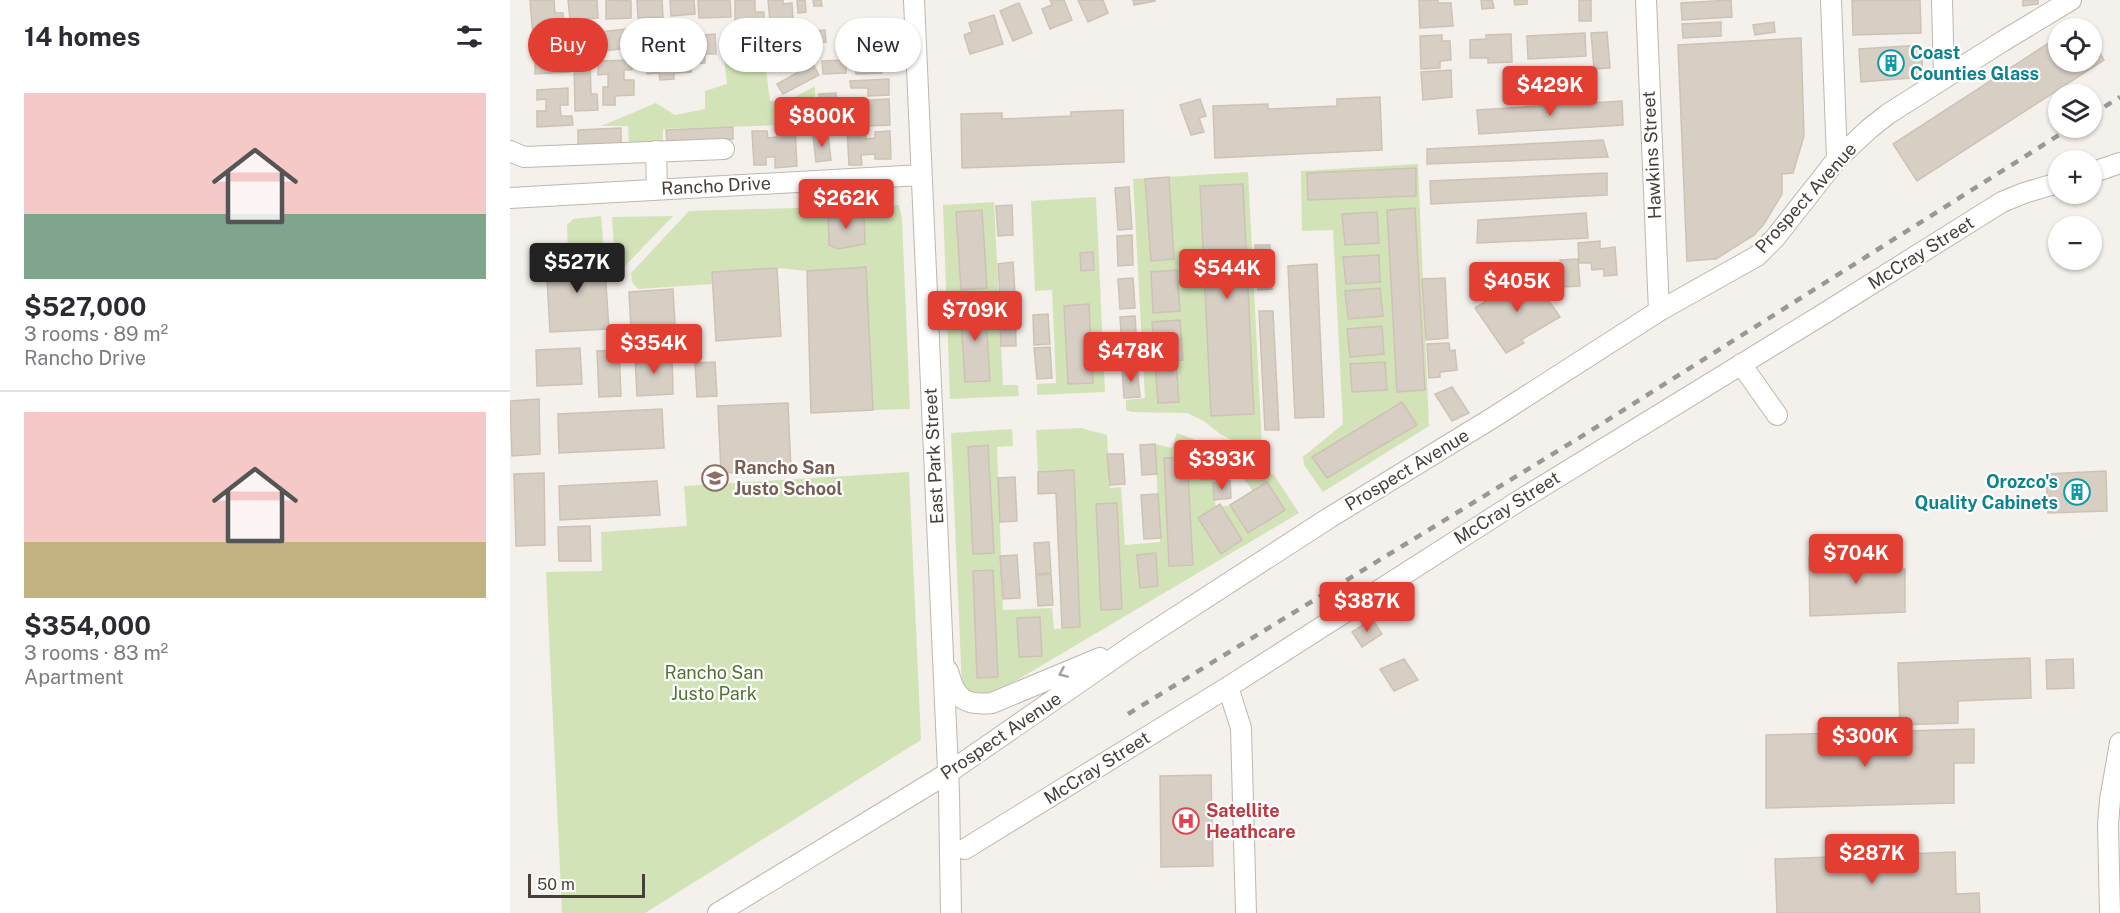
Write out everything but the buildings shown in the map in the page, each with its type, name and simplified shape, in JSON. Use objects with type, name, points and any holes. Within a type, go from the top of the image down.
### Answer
[{"type":"street","name":"East Park Street","points":[[914,0],[948,773],[951,913]]},
{"type":"street","name":"Hawkins Street","points":[[1646,0],[1659,311]]},
{"type":"street","points":[[1831,0],[1837,159]]},
{"type":"street","points":[[1942,0],[1944,78]]},
{"type":"street","name":"Prospect Avenue","points":[[718,913],[948,773],[1136,643],[1320,524],[1494,417],[1659,311],[1757,256],[1775,238],[1837,159],[1869,129],[1944,78],[2071,0]]},
{"type":"street","points":[[510,151],[524,157],[724,149]]},
{"type":"street","points":[[656,152],[657,189]]},
{"type":"street","points":[[2102,169],[2120,163]]},
{"type":"street","name":"Rancho Drive","points":[[510,198],[921,175]]},
{"type":"street","name":"McCray Street","points":[[965,849],[1228,687],[1517,501],[2002,202],[2048,186]]},
{"type":"street","points":[[1741,364],[1777,415]]},
{"type":"street","points":[[942,650],[956,693],[970,703],[978,704],[992,703],[1136,643]]},
{"type":"street","points":[[1228,687],[1241,728],[1246,913]]},
{"type":"street","points":[[2110,913],[2108,824],[2120,743]]},
{"type":"green space","points":[[726,72],[766,72],[770,101],[790,100],[815,86],[815,124],[663,129],[663,144],[629,144],[628,126],[601,126],[656,103],[675,115],[705,109],[705,91],[727,84]]},
{"type":"green space","points":[[1418,164],[1429,426],[1323,492],[1304,465],[1303,457],[1343,424],[1333,230],[1302,231],[1301,171]]},
{"type":"green space","points":[[1248,172],[1262,446],[1242,445],[1187,413],[1126,410],[1126,400],[1145,398],[1133,179]]},
{"type":"green space","points":[[1096,197],[1105,392],[1037,395],[1037,384],[1056,383],[1052,290],[1035,291],[1031,201]]},
{"type":"green space","points":[[994,202],[1003,385],[1018,385],[1019,396],[950,399],[943,205]]},
{"type":"green space","points":[[899,205],[902,219],[910,409],[873,410],[865,267],[807,271],[777,268],[713,271],[713,284],[638,289],[632,282],[631,273],[689,211]]},
{"type":"green space","points":[[601,216],[604,252],[568,252],[567,225],[573,219]]},
{"type":"green space","points":[[673,216],[620,271],[614,249],[612,217]]},
{"type":"green space","points":[[1081,428],[1107,435],[1110,488],[1121,487],[1125,545],[1160,542],[1155,444],[1172,448],[1177,433],[1193,439],[1199,445],[1201,480],[1215,479],[1216,483],[1213,483],[1221,553],[1242,540],[1221,507],[1230,505],[1248,533],[1285,510],[1267,482],[1253,491],[1243,478],[1243,471],[1261,469],[1274,475],[1299,513],[982,701],[962,688],[951,433],[1012,429],[1013,446],[997,447],[1003,610],[1052,608],[1054,629],[1079,627],[1074,470],[1038,472],[1036,430]]},
{"type":"green space","name":"Rancho San Justo Park","points":[[909,472],[921,740],[645,913],[562,913],[546,572],[602,571],[601,532],[687,526],[684,486]]},
{"type":"railway","points":[[2102,108],[2120,97]]},
{"type":"railway","points":[[1128,714],[1587,433],[2054,138]]},
{"type":"place","name":"Coast Counties Glass","points":[[1891,63]]},
{"type":"place","name":"Rancho San Justo School","points":[[715,478]]},
{"type":"place","name":"Orozco's Quality Cabinets","points":[[2077,492]]},
{"type":"place","name":"Satellite Heathcare","points":[[1186,821]]}]
